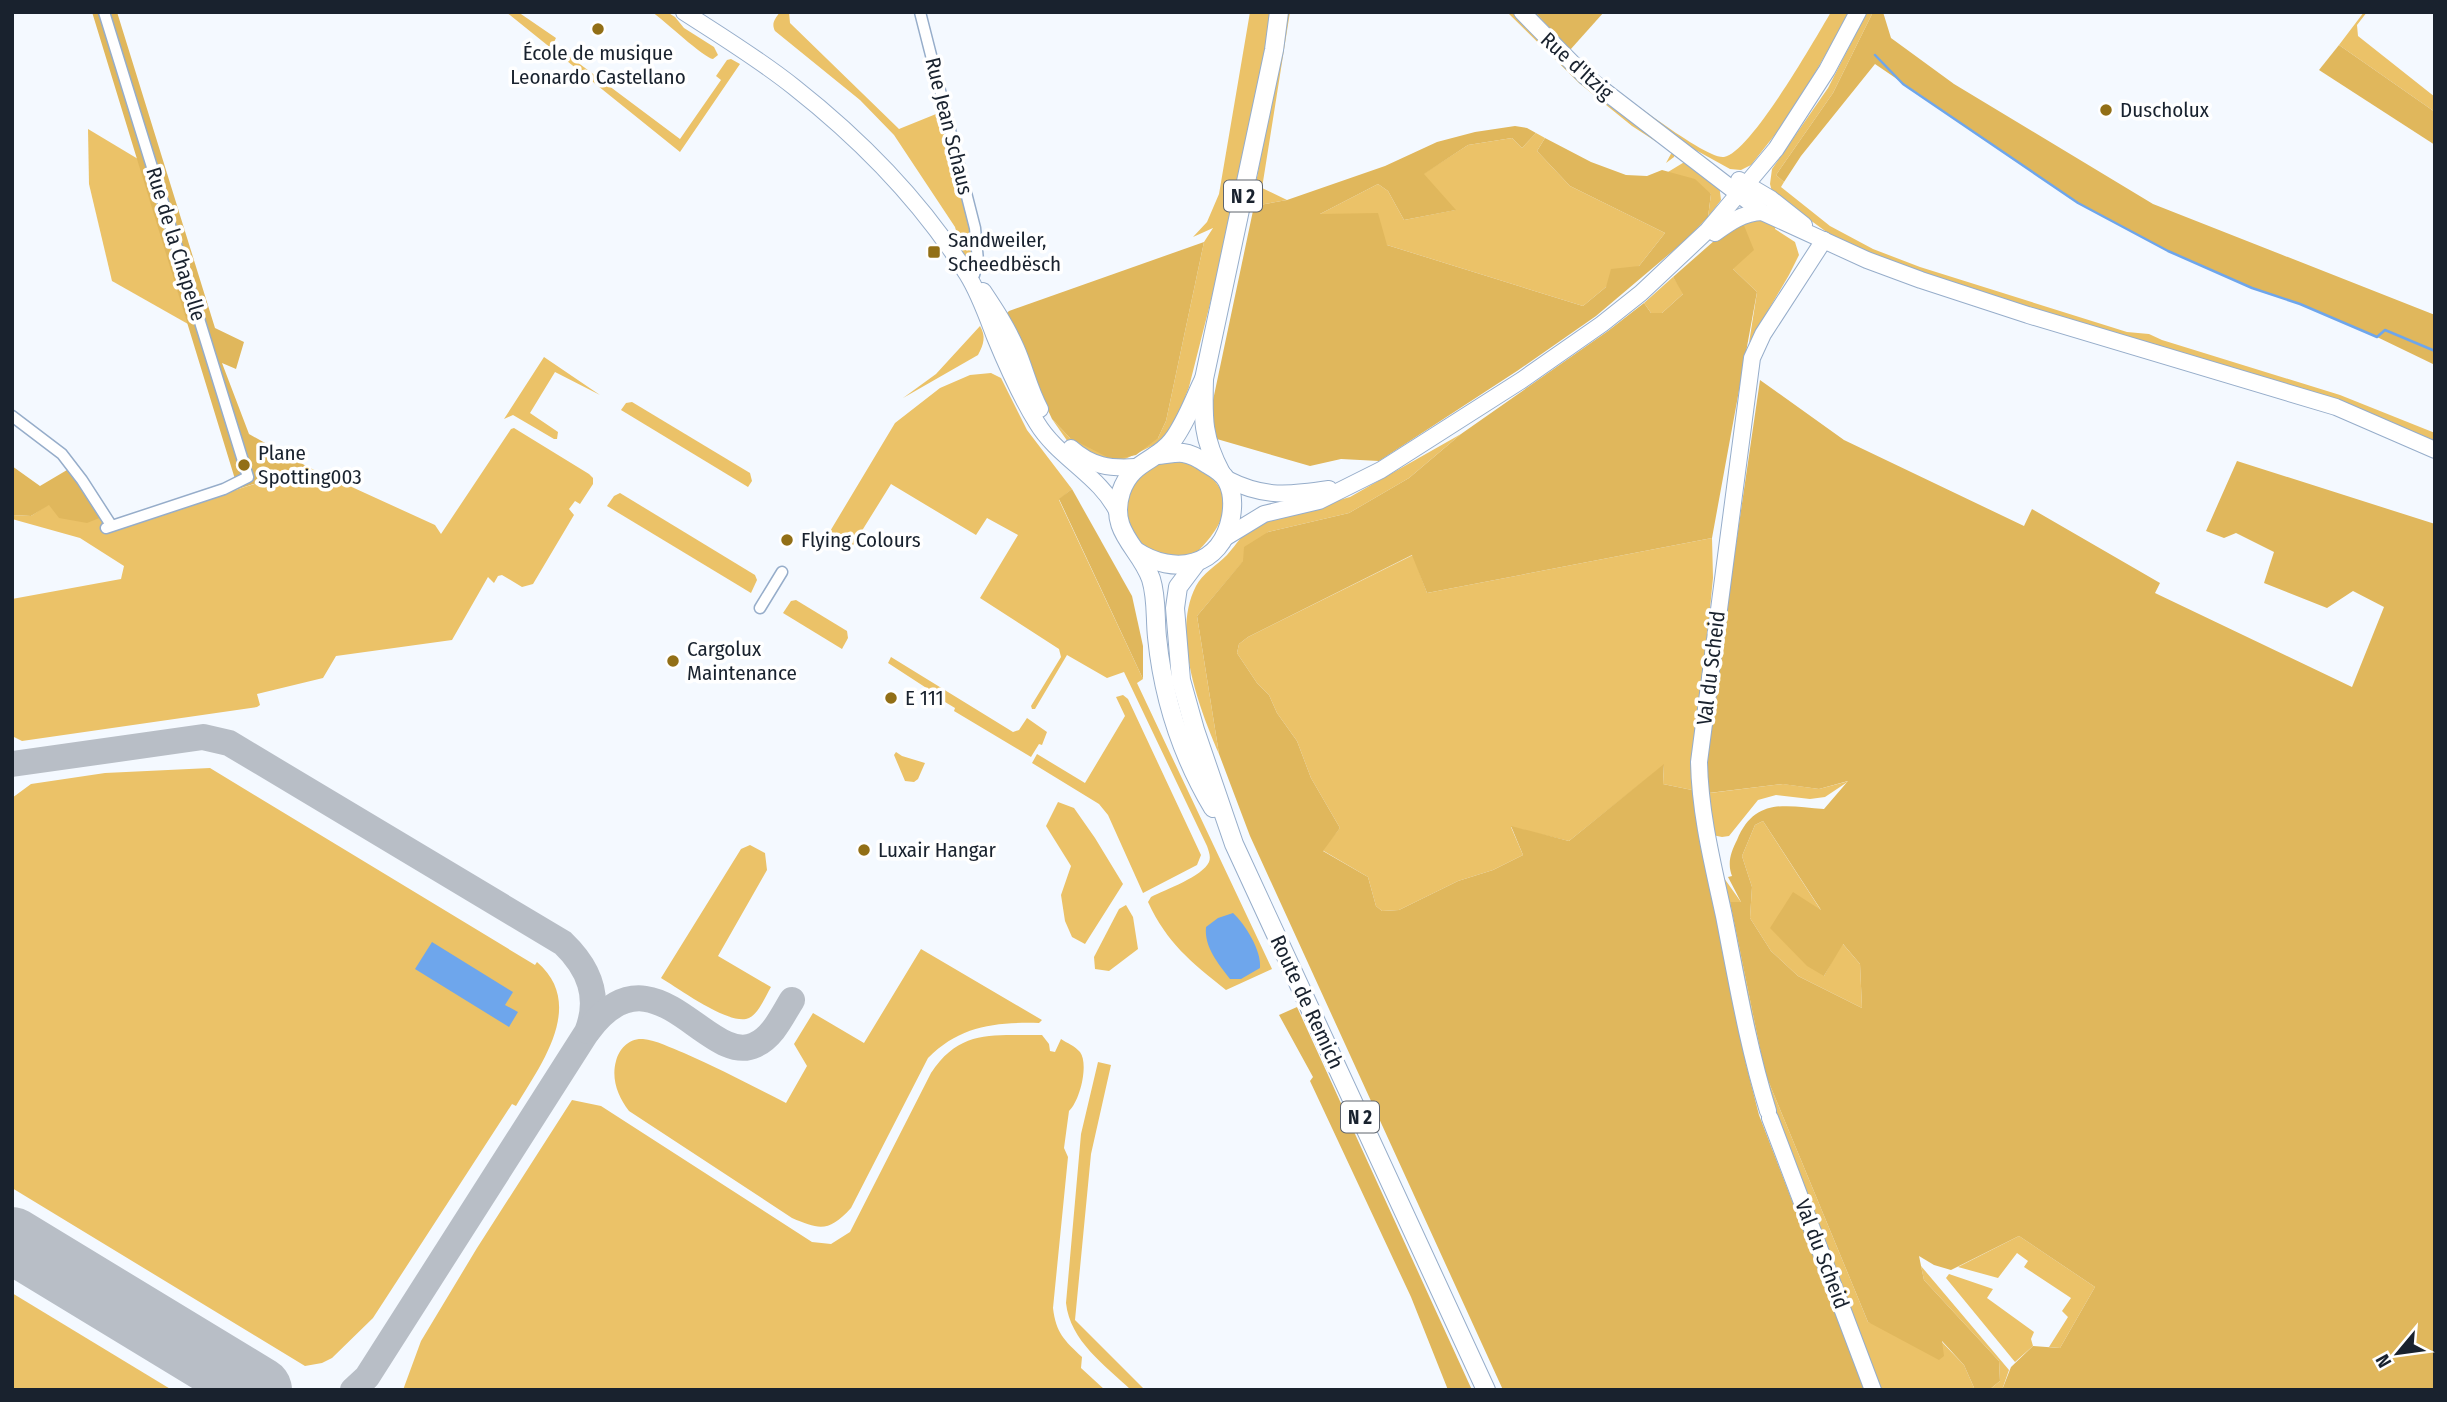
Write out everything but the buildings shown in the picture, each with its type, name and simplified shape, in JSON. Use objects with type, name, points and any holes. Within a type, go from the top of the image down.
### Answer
[{"type":"main road","points":[[684,12],[793,86],[875,159],[915,204],[968,276],[1004,359],[1038,426],[1058,450],[1107,493],[1118,513],[1122,532],[1133,549],[1159,563],[1179,566],[1196,563],[1214,550],[1223,539],[1233,505],[1224,476]]},
{"type":"main road","name":"N 2","points":[[1224,476],[1210,452],[1204,433],[1204,379],[1274,50],[1279,12]]},
{"type":"main road","name":"Rue d'Itzig","points":[[1522,12],[1585,76],[1636,117],[1715,175],[1744,189]]},
{"type":"main road","points":[[1679,259],[1725,212],[1761,168],[1828,70],[1858,12]]},
{"type":"main road","name":"Rue d'Itzig","points":[[1636,117],[1744,189]]},
{"type":"main road","points":[[1761,168],[1767,205]]},
{"type":"main road","points":[[1715,175],[1724,191],[1725,212]]},
{"type":"main road","points":[[1744,189],[1824,240],[1867,260],[2016,311],[2336,407],[2435,450]]},
{"type":"main road","points":[[1223,539],[1264,514],[1319,501],[1417,449],[1602,324],[1679,259],[1736,218],[1767,205]]},
{"type":"main road","name":"Val du Scheid","points":[[1824,240],[1763,334],[1752,358],[1699,762],[1700,792],[1753,1063],[1769,1115],[1873,1390]]},
{"type":"main road","points":[[968,276],[978,284],[1004,324],[1035,398],[1054,432]]},
{"type":"main road","points":[[1004,359],[1009,359],[1016,365],[1034,408],[1080,457],[1095,465],[1136,467]]},
{"type":"main road","name":"N 2","points":[[1154,455],[1171,443],[1204,379]]},
{"type":"main road","points":[[1118,513],[1120,493],[1136,467],[1154,455],[1184,453],[1198,457],[1249,490],[1285,494],[1346,487]]},
{"type":"main road","name":"Route de Remich","points":[[1133,549],[1146,567],[1153,586],[1157,637],[1172,714],[1204,793],[1234,844],[1486,1390]]},
{"type":"main road","name":"Route de Remich","points":[[1196,563],[1178,587],[1175,608],[1181,680],[1234,844]]},
{"type":"street","name":"Rue de la Chapelle","points":[[12,416],[62,454],[82,480],[109,527],[224,489],[248,477],[104,12]]},
{"type":"street","name":"Rue Jean Schaus","points":[[920,12],[975,228],[978,268],[974,275],[968,276]]},
{"type":"street","points":[[760,608],[782,572]]},
{"type":"shaded area","points":[[92,12],[117,12],[215,328],[244,342],[236,369],[222,363],[249,434],[308,467],[238,489]]},
{"type":"shaded area","points":[[506,12],[518,12],[556,38],[553,44],[680,139],[721,80],[716,76],[727,60],[731,59],[740,64],[680,152]]},
{"type":"shaded area","points":[[652,12],[667,12],[675,17],[684,28],[714,47],[718,55],[713,59],[708,57]]},
{"type":"shaded area","points":[[780,12],[789,12],[790,23],[899,129],[941,112],[966,204],[974,259],[965,262],[955,227],[894,135],[860,100],[775,31],[775,19]]},
{"type":"shaded area","points":[[1250,12],[1274,12],[1232,217],[1189,387],[1176,421],[1162,441],[1117,463],[1096,460],[1068,442],[1052,419],[1070,438],[1158,438],[1166,421],[1204,242],[1213,228],[1193,237],[1207,222],[1219,194]]},
{"type":"shaded area","points":[[1286,12],[1290,12],[1262,188],[1287,200],[1254,206],[1256,183]]},
{"type":"shaded area","points":[[1507,12],[1535,12],[1580,60],[1614,87],[1677,134],[1713,155],[1724,157],[1736,150],[1766,116],[1831,12],[1850,12],[1792,113],[1751,165],[1741,170],[1730,169],[1643,121],[1676,147],[1674,157],[1666,163],[1672,152],[1632,126],[1579,83]]},
{"type":"shaded area","points":[[1535,12],[1604,12],[1570,50]]},
{"type":"shaded area","points":[[1867,12],[1873,12],[1833,93],[1776,175],[1784,182],[1781,187],[1830,226],[1873,249],[1920,267],[2127,332],[2149,334],[2340,395],[2435,433],[2435,444],[1873,257],[1832,236],[1772,192],[1772,169],[1828,88]]},
{"type":"shaded area","points":[[1873,12],[1883,12],[1891,38],[1954,84],[2153,204],[2435,315],[2435,365],[2300,304],[2252,288],[2168,251],[2078,203],[1875,64],[1801,156],[1784,182],[1776,175],[1833,93]]},
{"type":"shaded area","points":[[2364,12],[2367,12],[2357,25],[2358,36],[2435,97],[2435,112],[2339,45]]},
{"type":"shaded area","points":[[2339,45],[2435,112],[2435,145],[2319,70]]},
{"type":"shaded area","points":[[1515,126],[1536,133],[1522,148],[1512,138],[1468,145],[1424,174],[1456,210],[1404,220],[1388,191],[1378,184],[1320,214],[1378,213],[1387,245],[1583,306],[1606,287],[1611,269],[1639,266],[1665,233],[1570,186],[1537,151],[1545,138],[1591,162],[1626,175],[1647,176],[1662,170],[1695,179],[1711,194],[1708,217],[1687,239],[1596,316],[1379,461],[1341,459],[1310,466],[1210,437],[1208,424],[1254,206],[1287,200],[1385,166],[1437,142],[1475,132]]},
{"type":"shaded area","points":[[88,129],[138,159],[188,324],[112,281],[89,184]]},
{"type":"shaded area","points":[[1536,133],[1545,138],[1537,151],[1570,186],[1665,233],[1639,266],[1583,306],[1387,245],[1318,215],[1378,184],[1388,191],[1404,220],[1455,210],[1423,174],[1468,145],[1512,138],[1522,148]]},
{"type":"shaded area","points":[[1691,158],[1719,184],[1721,200],[1708,217],[1711,194],[1668,172]]},
{"type":"shaded area","points":[[1754,217],[1776,224],[1775,229],[1795,242],[1799,255],[1749,343],[1757,292],[1733,269],[1737,222]]},
{"type":"shaded area","points":[[1743,223],[1754,250],[1733,269],[1757,292],[1712,538],[1427,593],[1412,555],[1248,637],[1239,644],[1237,653],[1257,683],[1269,695],[1277,713],[1297,741],[1311,778],[1340,828],[1323,851],[1368,877],[1376,906],[1382,911],[1399,910],[1458,881],[1493,870],[1523,855],[1511,826],[1569,841],[1664,764],[1663,784],[1692,790],[1746,1064],[1759,1115],[1865,1390],[1503,1390],[1250,836],[1219,754],[1197,616],[1243,561],[1244,547],[1268,532],[1349,513],[1409,478],[1461,434],[1644,303],[1651,313],[1662,313],[1683,294],[1673,277],[1731,226]]},
{"type":"shaded area","points":[[1204,242],[1166,421],[1158,438],[1136,455],[1113,460],[1070,438],[1052,419],[1004,316],[1009,311]]},
{"type":"shaded area","points":[[1673,277],[1684,293],[1662,313],[1651,313],[1644,303]]},
{"type":"shaded area","points":[[980,326],[984,340],[978,355],[903,398],[936,374]]},
{"type":"shaded area","points":[[544,357],[600,395],[555,372],[530,413],[558,432],[557,439],[513,415],[504,419]]},
{"type":"shaded area","points":[[991,373],[1001,378],[1027,430],[1072,489],[1059,500],[1143,679],[1137,683],[1272,969],[1226,990],[1181,951],[1163,929],[1148,902],[1151,897],[1199,872],[1209,862],[1210,856],[1124,672],[1107,678],[1067,655],[1035,709],[1032,709],[1031,706],[1061,657],[1059,649],[980,598],[1018,535],[987,518],[976,535],[891,484],[850,550],[829,533],[895,423],[940,388],[970,375]]},
{"type":"shaded area","points":[[1760,380],[1844,440],[2024,526],[2032,509],[2160,583],[2155,593],[2352,687],[2384,607],[2353,591],[2327,608],[2264,583],[2274,552],[2236,533],[2224,538],[2206,531],[2237,461],[2435,524],[2435,1390],[2002,1390],[2011,1367],[2033,1346],[2060,1348],[2095,1287],[2019,1236],[1951,1270],[1934,1265],[1919,1256],[1924,1280],[1999,1361],[2000,1381],[1989,1390],[1975,1390],[1964,1365],[1942,1341],[1944,1356],[1939,1360],[1868,1322],[1765,1073],[1730,902],[1741,902],[1728,877],[1732,876],[1730,862],[1733,849],[1744,826],[1753,817],[1773,807],[1824,809],[1848,781],[1819,789],[1782,784],[1709,793],[1705,757]],"holes":[[[1763,821],[1821,910],[1793,892],[1770,928],[1807,966],[1824,976],[1843,944],[1860,964],[1862,1008],[1798,976],[1771,951],[1750,918],[1752,887],[1742,856],[1755,825]]]},
{"type":"shaded area","points":[[632,402],[750,473],[752,481],[748,487],[621,410],[626,403]]},
{"type":"shaded area","points":[[514,428],[589,474],[593,478],[593,484],[580,504],[575,501],[569,509],[574,515],[533,584],[522,587],[502,575],[498,576],[494,583],[488,577],[452,640],[336,656],[323,678],[257,694],[260,705],[257,707],[22,741],[12,736],[12,599],[121,579],[124,566],[80,538],[12,519],[12,515],[31,516],[49,504],[105,516],[121,526],[308,467],[435,525],[441,534]]},
{"type":"shaded area","points":[[1461,434],[1409,478],[1349,513],[1268,532],[1197,616],[1219,754],[1196,693],[1187,648],[1189,605],[1199,582],[1256,524],[1350,497]]},
{"type":"shaded area","points":[[1173,460],[1192,465],[1208,475],[1218,485],[1224,507],[1217,528],[1192,557],[1157,558],[1133,537],[1125,510],[1131,487],[1138,478],[1148,470]]},
{"type":"shaded area","points":[[12,466],[40,486],[67,470],[74,475],[102,517],[87,523],[59,518],[49,505],[31,516],[12,515]]},
{"type":"shaded area","points":[[1072,489],[1132,596],[1143,646],[1143,679],[1059,499]]},
{"type":"shaded area","points":[[620,493],[755,575],[757,580],[751,593],[607,506],[614,496]]},
{"type":"shaded area","points":[[1712,538],[1713,578],[1692,790],[1663,784],[1664,765],[1569,841],[1511,827],[1523,855],[1493,870],[1458,881],[1399,910],[1382,911],[1376,906],[1368,877],[1322,850],[1340,828],[1311,778],[1297,741],[1277,713],[1269,695],[1257,683],[1237,653],[1239,644],[1248,637],[1413,555],[1427,593]]},
{"type":"shaded area","points":[[796,600],[847,631],[848,638],[842,649],[783,613],[791,601]]},
{"type":"shaded area","points":[[891,657],[1013,732],[1019,730],[1027,718],[1047,732],[1042,745],[1039,744],[1031,757],[954,711],[955,708],[945,702],[940,708],[925,699],[931,691],[888,663]]},
{"type":"shaded area","points":[[1123,695],[1128,699],[1201,855],[1197,865],[1143,893],[1108,815],[1099,804],[1032,763],[1037,754],[1085,783],[1125,716],[1116,697]]},
{"type":"shaded area","points":[[896,752],[925,763],[914,782],[905,781],[894,755]]},
{"type":"shaded area","points":[[1705,757],[1710,793],[1783,784],[1819,789],[1849,781],[1825,797],[1810,799],[1776,795],[1758,800],[1729,836],[1722,837],[1712,835]]},
{"type":"shaded area","points":[[210,768],[535,965],[537,962],[551,978],[558,996],[559,1015],[555,1034],[537,1071],[516,1106],[512,1104],[373,1318],[332,1358],[305,1366],[12,1188],[12,798],[31,784],[105,773]]},
{"type":"shaded area","points":[[1058,802],[1074,808],[1123,884],[1085,944],[1072,937],[1065,921],[1061,895],[1071,866],[1046,826]]},
{"type":"shaded area","points":[[1763,821],[1822,912],[1824,976],[1842,943],[1860,964],[1862,1008],[1798,976],[1771,951],[1750,918],[1752,887],[1742,856],[1755,825]]},
{"type":"shaded area","points":[[750,845],[765,853],[767,870],[718,956],[771,987],[756,1012],[749,1018],[741,1019],[718,1012],[661,978],[741,849]]},
{"type":"shaded area","points":[[1724,878],[1741,902],[1730,902],[1765,1073],[1868,1322],[1940,1340],[1964,1365],[1975,1390],[1881,1390],[1769,1099]]},
{"type":"shaded area","points":[[1126,905],[1133,917],[1138,949],[1109,971],[1095,969],[1094,957],[1119,909]]},
{"type":"shaded area","points":[[921,949],[1042,1020],[1039,1023],[979,1028],[953,1039],[928,1058],[851,1208],[830,1225],[810,1225],[792,1218],[629,1111],[622,1100],[614,1074],[617,1057],[629,1042],[643,1039],[697,1059],[786,1103],[807,1066],[794,1044],[813,1013],[864,1043]]},
{"type":"shaded area","points":[[1297,1007],[1472,1390],[1448,1390],[1411,1297],[1310,1081],[1313,1077],[1279,1015]]},
{"type":"shaded area","points":[[1042,1035],[1049,1044],[1050,1051],[1055,1052],[1061,1039],[1076,1048],[1084,1065],[1080,1091],[1069,1111],[1064,1148],[1068,1157],[1054,1317],[1062,1336],[1082,1357],[1081,1368],[1105,1390],[403,1390],[421,1341],[572,1100],[601,1106],[812,1242],[831,1244],[850,1232],[931,1073],[942,1058],[966,1041],[979,1038]]},
{"type":"shaded area","points":[[1098,1062],[1111,1065],[1091,1154],[1075,1320],[1145,1390],[1131,1390],[1090,1351],[1074,1329],[1066,1303],[1081,1134]]},
{"type":"shaded area","points":[[2019,1236],[2095,1287],[2060,1348],[2049,1347],[2068,1317],[2062,1311],[2071,1298],[2024,1267],[2028,1261],[2017,1253],[1998,1278],[1958,1267]]},
{"type":"shaded area","points":[[1921,1266],[2009,1370],[2002,1390],[1989,1390],[2000,1381],[1999,1361],[1924,1280]]},
{"type":"shaded area","points":[[1949,1274],[1993,1289],[1987,1298],[2034,1332],[2031,1339],[2033,1346],[2015,1362],[1946,1278]]},
{"type":"shaded area","points":[[12,1293],[172,1390],[12,1390]]},
{"type":"water","points":[[1233,913],[1252,938],[1260,961],[1260,968],[1241,979],[1230,979],[1213,954],[1206,934],[1206,927],[1218,918]]},
{"type":"water","points":[[432,942],[513,992],[505,1005],[518,1012],[509,1027],[415,969]]},
{"type":"waterway","points":[[1875,55],[1903,84],[2078,203],[2168,251],[2252,288],[2300,304],[2377,337],[2385,330],[2435,351]]},
{"type":"taxiway","points":[[12,764],[203,737],[229,743],[563,943],[586,973],[593,1007],[587,1032],[367,1377],[353,1390]]},
{"type":"taxiway","points":[[588,1031],[612,1007],[635,998],[657,1002],[679,1013],[718,1040],[737,1047],[755,1045],[772,1031],[792,1000]]},
{"type":"runway","points":[[12,1240],[259,1390]]},
{"type":"place","name":"École de musique Leonardo Castellano","points":[[598,29]]},
{"type":"place","name":"Duscholux","points":[[2106,110]]},
{"type":"place","name":"Sandweiler, Scheedbësch","points":[[934,252]]},
{"type":"place","name":"Plane Spotting003","points":[[244,465]]},
{"type":"place","name":"Flying Colours","points":[[787,540]]},
{"type":"place","name":"Cargolux Maintenance","points":[[673,661]]},
{"type":"place","name":"E 111","points":[[891,698]]},
{"type":"place","name":"Luxair Hangar","points":[[864,850]]}]
